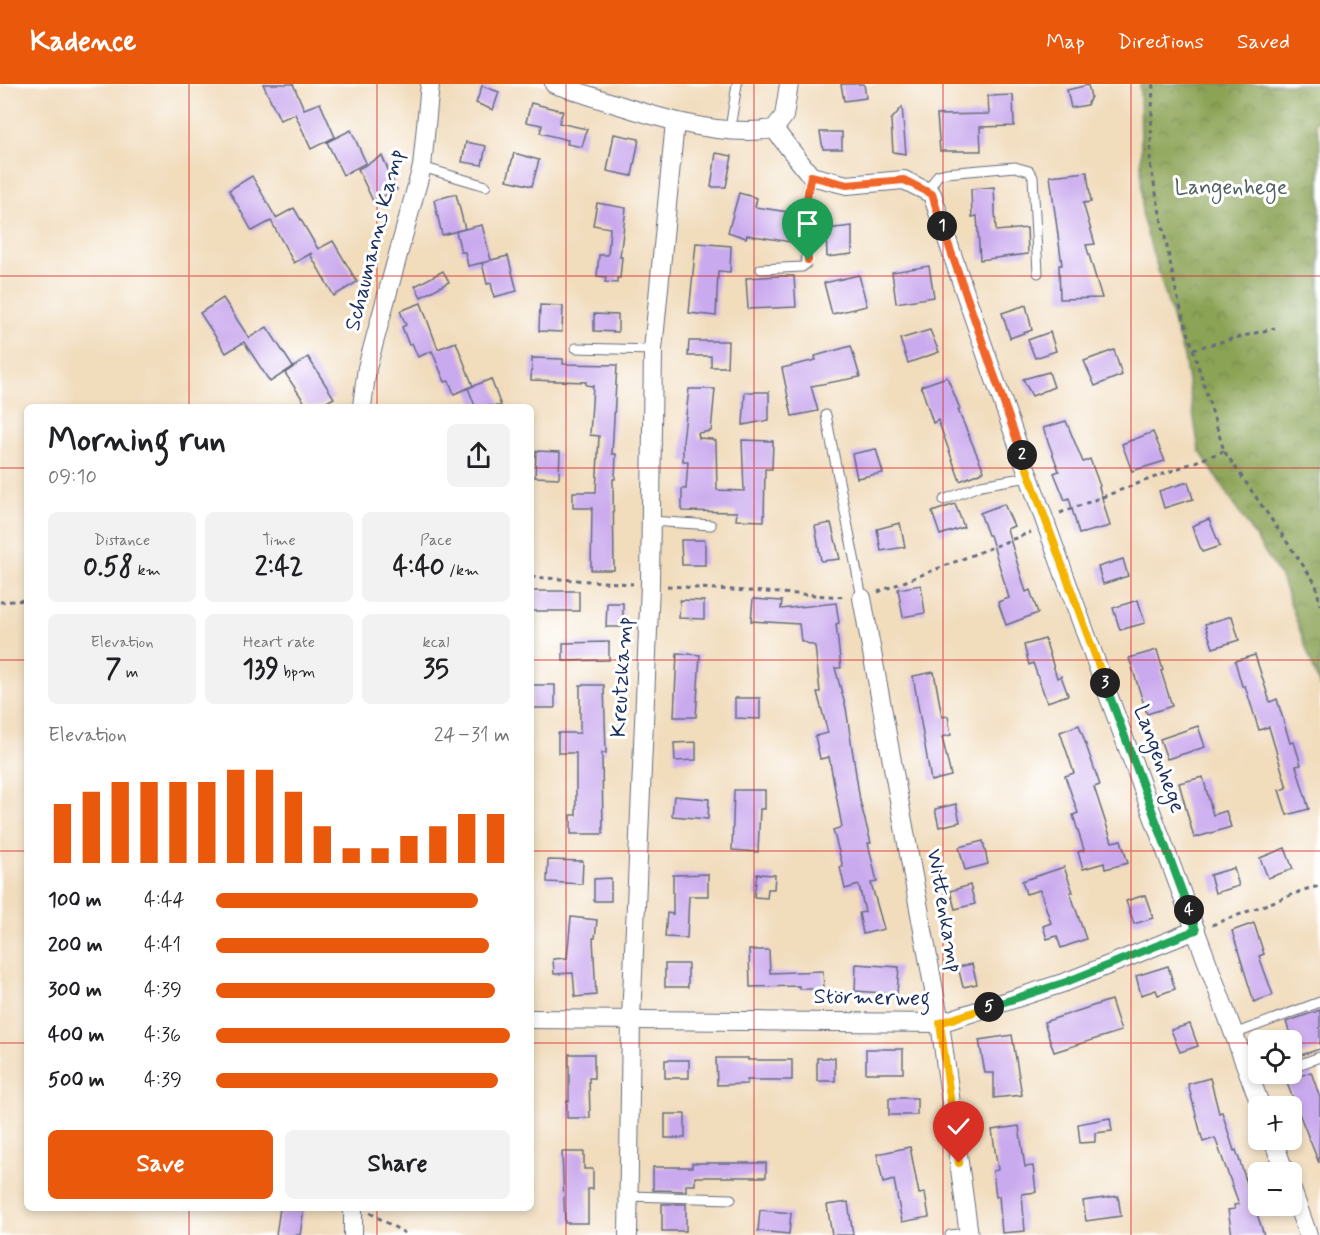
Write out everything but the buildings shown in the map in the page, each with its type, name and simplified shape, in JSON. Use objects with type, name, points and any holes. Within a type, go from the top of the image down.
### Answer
[{"type":"street","name":"Schaumanns Kamp","points":[[362,404],[367,368],[422,167],[430,84]]},
{"type":"street","points":[[558,85],[675,122],[745,131],[774,129],[784,116],[789,84]]},
{"type":"street","name":"Kreutzkamp","points":[[628,1235],[631,1019],[650,585],[653,350],[675,122]]},
{"type":"street","points":[[774,129],[811,176],[847,185],[904,180],[927,192]]},
{"type":"street","name":"Langenhege","points":[[927,192],[932,194],[972,317],[1044,519],[1248,1073]]},
{"type":"street","name":"Wittenkamp","points":[[862,598],[940,1023],[969,1234]]},
{"type":"street","name":"Störmerweg","points":[[534,1019],[940,1023],[1066,982],[1196,930]]},
{"type":"street","points":[[353,1211],[353,1235]]},
{"type":"street","points":[[1301,1216],[1308,1235]]},
{"type":"lane","points":[[730,129],[737,84]]},
{"type":"lane","points":[[422,167],[486,186]]},
{"type":"lane","points":[[927,192],[938,176],[946,173],[1015,167],[1029,171],[1033,177],[1038,273]]},
{"type":"lane","points":[[761,269],[802,267],[806,264],[808,189],[811,176]]},
{"type":"lane","points":[[576,348],[653,350]]},
{"type":"lane","points":[[826,415],[862,598]]},
{"type":"lane","points":[[944,500],[981,485],[1029,477]]},
{"type":"lane","points":[[651,521],[711,525]]},
{"type":"lane","points":[[1234,1034],[1320,1002]]},
{"type":"lane","points":[[1302,1063],[1320,1057]]},
{"type":"lane","points":[[629,1196],[731,1199]]},
{"type":"lane","points":[[950,1235],[969,1234]]},
{"type":"path","points":[[1153,84],[1150,164],[1177,296],[1224,451],[1316,584],[1320,605]]},
{"type":"path","points":[[1193,349],[1275,327]]},
{"type":"path","points":[[1044,519],[1224,451]]},
{"type":"path","points":[[534,577],[650,585]]},
{"type":"path","points":[[0,602],[24,600]]},
{"type":"path","points":[[1196,930],[1320,886]]},
{"type":"path","points":[[366,1211],[408,1235]]},
{"type":"green space","name":"Langenhege","points":[[1140,84],[1320,84],[1320,120],[1315,122],[1320,139],[1320,687],[1281,577],[1199,450],[1184,357],[1142,217]]},
{"type":"route","points":[[808,260],[807,204],[811,176],[847,185],[904,180],[932,194],[972,317],[1196,930],[1066,982],[940,1023],[959,1163]]}]
